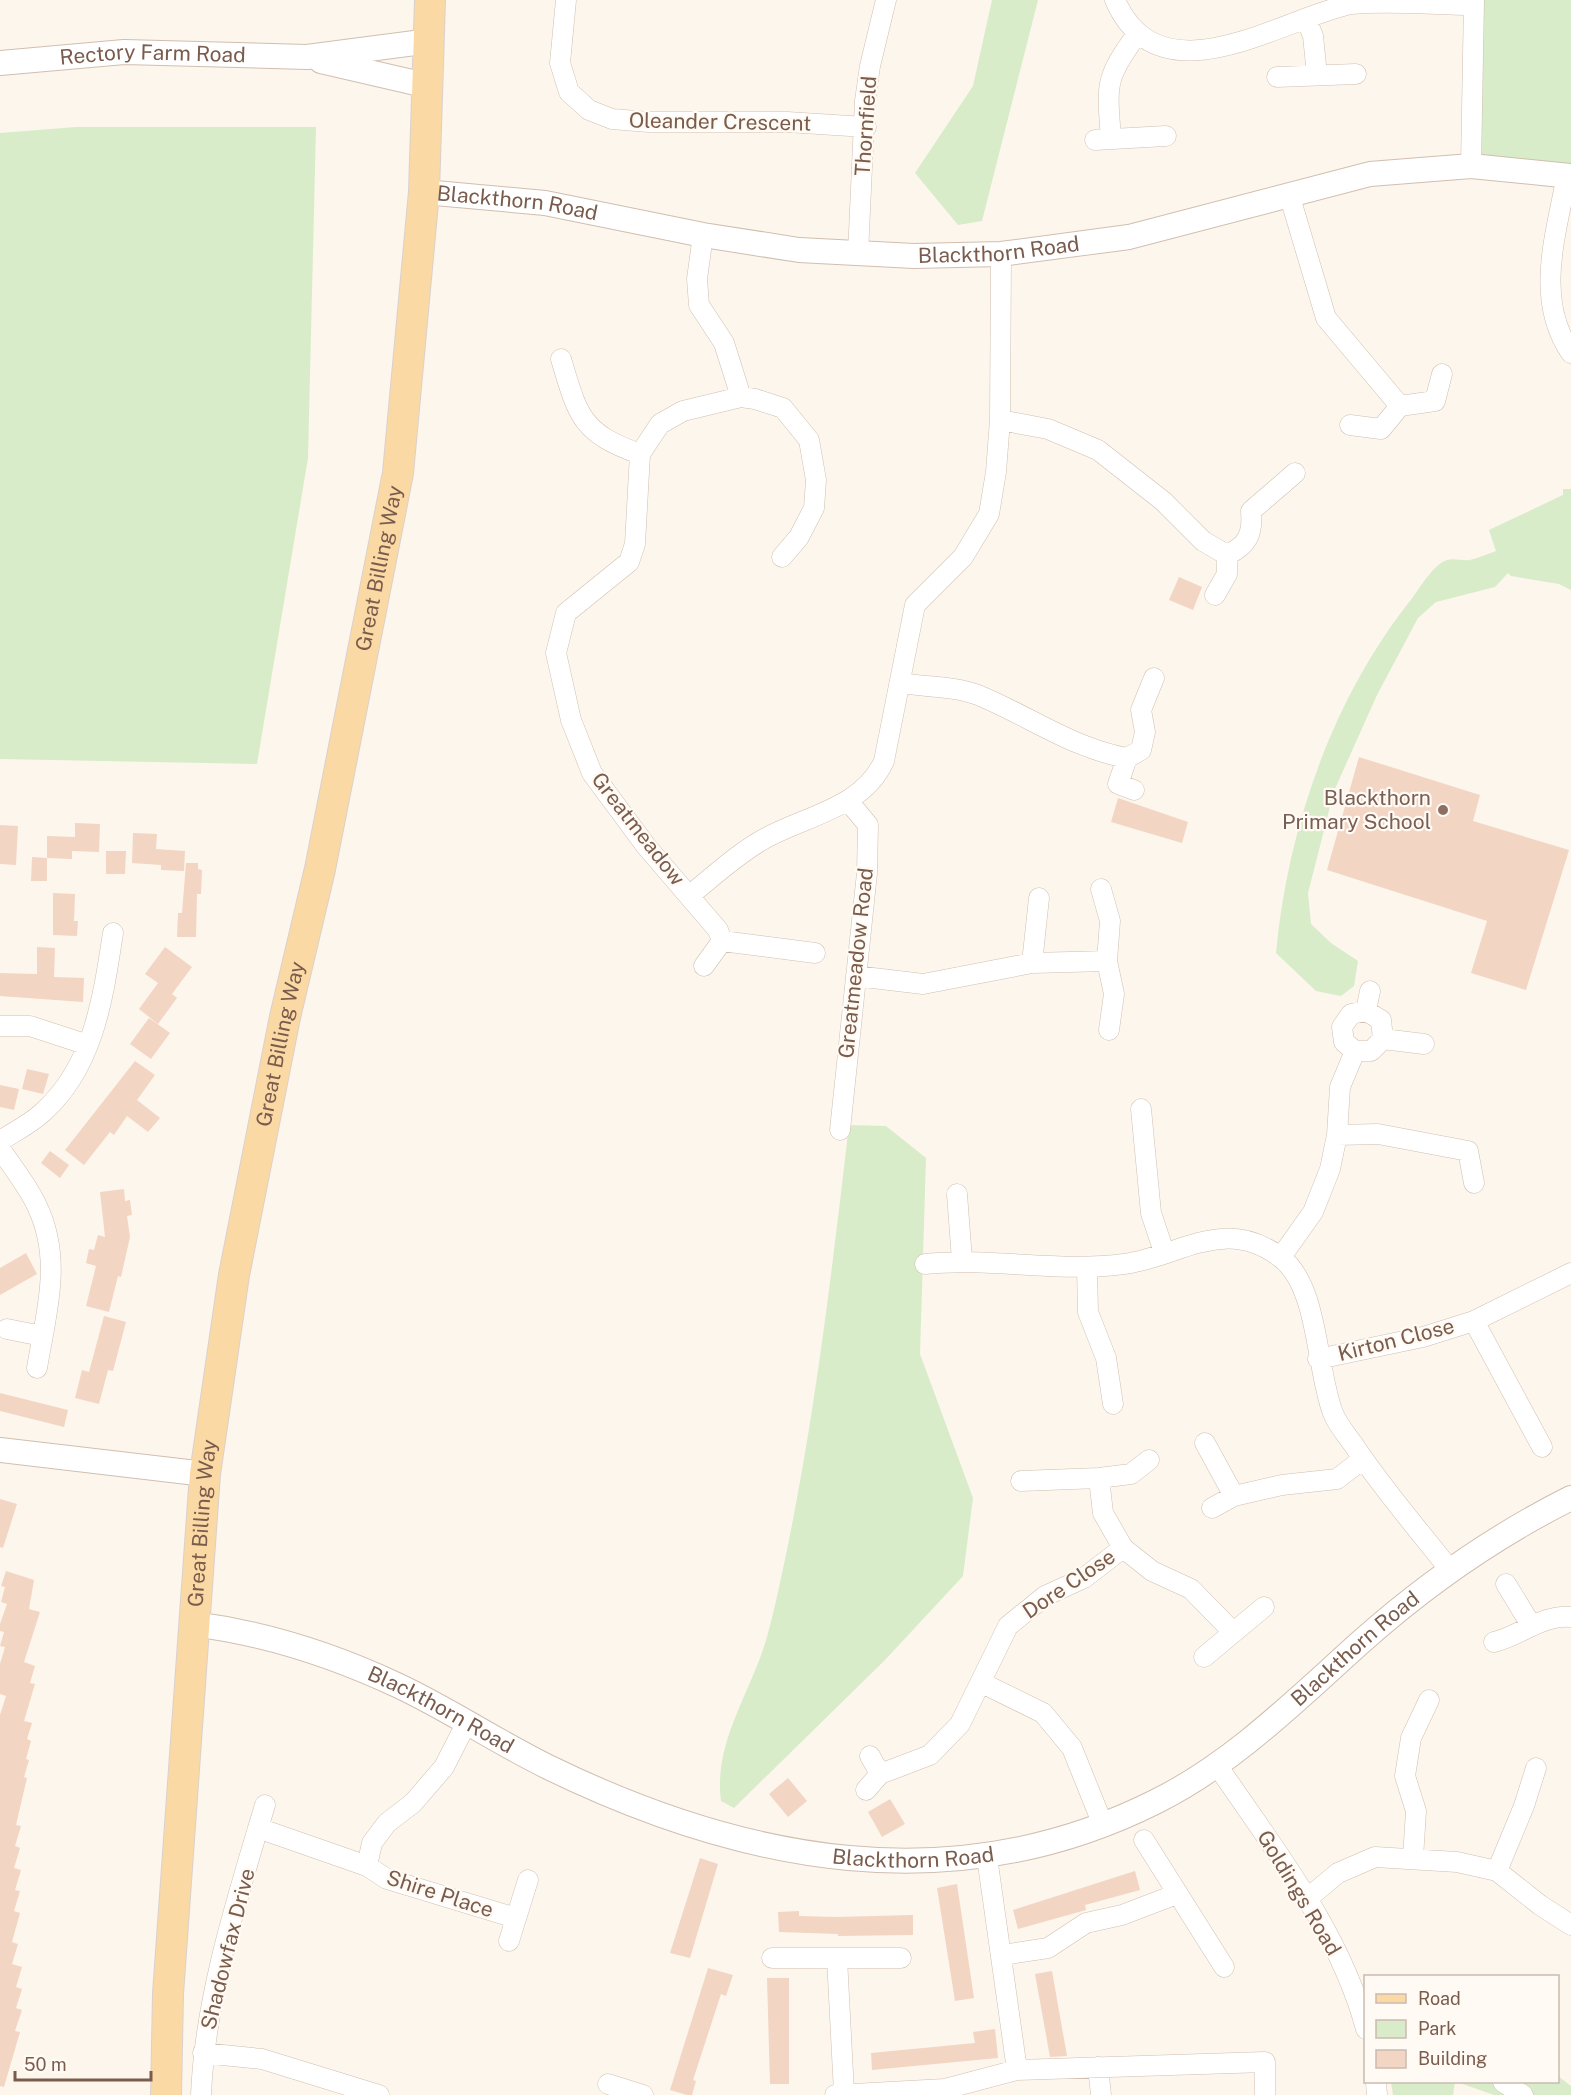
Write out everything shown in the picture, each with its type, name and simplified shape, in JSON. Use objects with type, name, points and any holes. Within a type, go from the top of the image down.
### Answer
[{"type":"main road","name":"Great Billing Way","points":[[166,2095],[168,1994],[205,1474],[239,1252],[285,1017],[326,840],[398,473],[424,192],[430,0]]},
{"type":"street","name":"Oleander Crescent","points":[[566,0],[560,63],[569,92],[589,110],[612,119],[649,122],[787,122],[866,127]]},
{"type":"street","name":"Thornfield","points":[[858,254],[866,127],[865,101],[870,66],[886,0]]},
{"type":"street","points":[[1115,0],[1121,14],[1138,33],[1157,44],[1180,49],[1213,48],[1242,43],[1353,3],[1474,2],[1471,166]]},
{"type":"street","points":[[1306,19],[1313,36],[1317,75]]},
{"type":"street","points":[[1138,33],[1118,60],[1110,77],[1103,139],[1166,135]]},
{"type":"street","name":"Rectory Farm Road","points":[[0,63],[124,52],[307,57],[430,41]]},
{"type":"street","name":"Rectory Farm Road","points":[[307,57],[429,86]]},
{"type":"street","points":[[1277,77],[1356,74]]},
{"type":"street","name":"Blackthorn Road","points":[[424,192],[545,203],[703,235],[799,250],[858,254],[1001,254],[1128,237],[1224,214],[1288,194],[1370,174],[1471,166],[1569,175]]},
{"type":"street","points":[[1569,175],[1550,267],[1550,291],[1556,327],[1571,354]]},
{"type":"street","points":[[1288,194],[1326,318],[1400,406]]},
{"type":"street","points":[[703,235],[697,279],[699,305],[724,343],[741,397]]},
{"type":"street","points":[[690,895],[762,840],[813,815],[849,802],[879,772],[884,761],[915,605],[963,557],[989,514],[996,472],[1000,420],[1001,254]]},
{"type":"street","points":[[561,359],[579,413],[593,430],[616,445],[640,454],[660,424],[683,411],[741,397],[783,408],[809,440],[816,480],[814,508],[799,537],[782,557]]},
{"type":"street","points":[[1350,425],[1381,429],[1400,406],[1435,401],[1442,374]]},
{"type":"street","points":[[1000,420],[1048,429],[1098,450],[1163,501],[1203,541],[1227,555]]},
{"type":"street","name":"Greatmeadow","points":[[640,454],[635,544],[629,562],[566,613],[556,653],[571,720],[592,773],[646,846],[718,930],[722,941]]},
{"type":"street","points":[[1227,555],[1244,547],[1252,529],[1251,511],[1296,473]]},
{"type":"street","points":[[1215,595],[1227,574],[1227,555]]},
{"type":"street","points":[[900,683],[976,694],[1072,742],[1101,753],[1127,758],[1141,750],[1145,732],[1141,710],[1154,678]]},
{"type":"street","points":[[1127,758],[1118,784],[1134,790]]},
{"type":"street","name":"Greatmeadow Road","points":[[840,1130],[867,873],[868,825],[849,802]]},
{"type":"street","points":[[1101,889],[1110,921],[1107,961],[1114,994],[1109,1030]]},
{"type":"street","points":[[1032,963],[1039,898]]},
{"type":"street","points":[[0,1141],[41,1114],[65,1089],[80,1067],[102,1001],[113,933]]},
{"type":"street","points":[[704,966],[722,941],[815,953]]},
{"type":"street","points":[[856,976],[923,984],[1032,963],[1107,961]]},
{"type":"street","points":[[1366,1011],[1370,991]]},
{"type":"street","points":[[1366,1011],[1381,1020],[1383,1039],[1371,1051],[1354,1051],[1344,1042],[1342,1027],[1351,1014],[1366,1011]]},
{"type":"street","points":[[0,1026],[30,1026],[88,1045]]},
{"type":"street","points":[[1383,1039],[1424,1044]]},
{"type":"street","points":[[1281,1257],[1313,1212],[1330,1168],[1337,1135],[1340,1087],[1354,1051]]},
{"type":"street","points":[[1141,1109],[1150,1213],[1164,1252]]},
{"type":"street","points":[[1337,1135],[1378,1134],[1468,1151],[1474,1183]]},
{"type":"street","points":[[0,1148],[37,1206],[50,1241],[53,1274],[37,1368]]},
{"type":"street","points":[[957,1194],[962,1260]]},
{"type":"street","points":[[925,1264],[962,1260],[1088,1268],[1128,1264],[1196,1242],[1227,1239],[1252,1242],[1281,1257],[1299,1278],[1311,1316],[1318,1359],[1334,1415],[1363,1459],[1450,1570]]},
{"type":"street","points":[[1088,1268],[1088,1312],[1106,1358],[1113,1404]]},
{"type":"street","name":"Kirton Close","points":[[1318,1359],[1423,1338],[1473,1321],[1571,1273]]},
{"type":"street","name":"Kirton Close","points":[[1473,1321],[1542,1447]]},
{"type":"street","points":[[7,1329],[42,1336]]},
{"type":"street","points":[[1205,1443],[1234,1496]]},
{"type":"street","points":[[0,1450],[205,1474]]},
{"type":"street","points":[[1212,1508],[1234,1496],[1282,1485],[1337,1479],[1363,1459]]},
{"type":"street","points":[[1021,1480],[1099,1478],[1131,1474],[1149,1460]]},
{"type":"street","name":"Dore Close","points":[[1099,1478],[1103,1513],[1123,1548],[1152,1571],[1191,1589],[1233,1632]]},
{"type":"street","name":"Blackthorn Road","points":[[193,1624],[240,1630],[329,1656],[401,1687],[544,1765],[622,1801],[711,1833],[794,1852],[868,1861],[930,1862],[987,1857],[1044,1845],[1103,1825],[1157,1802],[1217,1766],[1450,1570],[1528,1520],[1571,1498]]},
{"type":"street","name":"Dore Close","points":[[866,1790],[880,1774],[930,1755],[960,1724],[1008,1626],[1045,1596],[1084,1578],[1123,1548]]},
{"type":"street","points":[[1506,1584],[1531,1625]]},
{"type":"street","points":[[1204,1657],[1264,1607]]},
{"type":"street","points":[[1494,1642],[1513,1637],[1531,1625],[1563,1616],[1571,1617]]},
{"type":"street","points":[[982,1683],[1043,1713],[1072,1748],[1103,1825]]},
{"type":"street","points":[[1413,1858],[1416,1811],[1405,1776],[1412,1738],[1429,1700]]},
{"type":"street","name":"Shire Place","points":[[367,1866],[372,1844],[387,1823],[413,1803],[444,1767],[467,1722]]},
{"type":"street","points":[[870,1756],[880,1774]]},
{"type":"street","name":"Goldings Road","points":[[1217,1766],[1308,1898],[1341,1962],[1364,2026]]},
{"type":"street","points":[[1497,1871],[1524,1806],[1536,1768]]},
{"type":"street","name":"Shadowfax Drive","points":[[201,2095],[203,2053],[224,1955],[265,1805]]},
{"type":"street","name":"Shire Place","points":[[258,1828],[367,1866],[387,1879],[516,1918]]},
{"type":"street","points":[[1144,1840],[1224,1967]]},
{"type":"street","points":[[987,1857],[1003,1955],[1017,2070]]},
{"type":"street","points":[[1308,1898],[1338,1873],[1375,1857],[1457,1862],[1497,1871],[1540,1905],[1571,1925]]},
{"type":"street","name":"Shire Place","points":[[509,1941],[528,1880]]},
{"type":"street","points":[[1003,1955],[1048,1948],[1086,1923],[1122,1915],[1178,1894]]},
{"type":"street","points":[[772,1958],[901,1958]]},
{"type":"street","points":[[837,1958],[840,2094],[945,2092],[1017,2070],[1265,2062],[1265,2095]]},
{"type":"street","points":[[203,2053],[262,2059],[379,2095]]},
{"type":"street","points":[[1098,2067],[1101,2095]]},
{"type":"street","points":[[1505,2083],[1523,2095]]},
{"type":"street","points":[[608,2084],[643,2095]]},
{"type":"green space","points":[[992,0],[1038,0],[982,221],[958,225],[915,173],[973,86]]},
{"type":"green space","points":[[1474,0],[1571,0],[1571,176],[1471,166]]},
{"type":"green space","points":[[76,127],[316,127],[308,458],[257,764],[0,759],[0,133]]},
{"type":"green space","points":[[1563,489],[1571,489],[1571,590],[1559,584],[1511,576],[1508,573],[1495,587],[1436,602],[1418,618],[1377,695],[1334,791],[1308,893],[1311,924],[1331,943],[1358,961],[1354,986],[1341,996],[1316,991],[1276,953],[1291,858],[1319,765],[1338,720],[1385,636],[1433,571],[1447,560],[1470,560],[1496,551],[1489,530],[1563,495]]},
{"type":"green space","points":[[849,1125],[886,1126],[926,1158],[920,1354],[973,1498],[963,1576],[885,1660],[734,1808],[721,1801],[720,1779],[723,1758],[735,1717],[767,1637],[790,1535],[816,1382]]},
{"type":"green space","points":[[1559,2077],[1571,2086],[1571,2095],[1494,2095],[1460,2083],[1559,2083]]},
{"type":"green space","points":[[1391,2083],[1455,2083],[1453,2095],[1393,2095]]},
{"type":"building","points":[[1179,577],[1202,587],[1193,610],[1169,600]]},
{"type":"building","name":"Blackthorn Primary School","points":[[1359,757],[1480,795],[1473,821],[1569,850],[1526,990],[1471,973],[1487,921],[1327,870]]},
{"type":"building","points":[[1118,798],[1188,822],[1182,843],[1111,822]]},
{"type":"building","points":[[75,823],[100,824],[99,852],[72,851],[72,859],[47,858],[47,836],[75,837]]},
{"type":"building","points":[[0,825],[18,826],[16,865],[0,864]]},
{"type":"building","points":[[133,833],[157,834],[156,849],[185,851],[184,871],[161,870],[161,865],[132,863]]},
{"type":"building","points":[[106,851],[126,851],[125,874],[106,874]]},
{"type":"building","points":[[32,857],[47,858],[47,881],[31,881]]},
{"type":"building","points":[[186,863],[198,863],[198,869],[202,870],[201,894],[197,894],[196,937],[177,937],[178,913],[182,913]]},
{"type":"building","points":[[53,893],[75,894],[74,921],[78,921],[77,936],[53,935]]},
{"type":"building","points":[[37,947],[55,948],[54,977],[84,978],[83,1002],[0,996],[0,973],[37,974]]},
{"type":"building","points":[[165,947],[192,967],[172,994],[177,998],[158,1024],[139,1009],[158,983],[145,974]]},
{"type":"building","points":[[149,1018],[170,1033],[151,1059],[130,1044]]},
{"type":"building","points":[[135,1061],[155,1075],[137,1100],[160,1118],[148,1132],[127,1116],[114,1135],[110,1132],[84,1165],[65,1150]]},
{"type":"building","points":[[27,1069],[49,1074],[43,1094],[22,1089]]},
{"type":"building","points":[[0,1085],[19,1089],[14,1110],[0,1107]]},
{"type":"building","points":[[50,1151],[69,1165],[60,1178],[41,1163]]},
{"type":"building","points":[[124,1189],[125,1201],[130,1200],[132,1215],[127,1216],[130,1237],[121,1277],[118,1276],[109,1312],[86,1306],[96,1266],[86,1263],[89,1249],[94,1250],[98,1235],[105,1237],[100,1192]]},
{"type":"building","points":[[26,1253],[37,1274],[0,1295],[0,1268]]},
{"type":"building","points":[[104,1316],[126,1322],[113,1371],[108,1370],[99,1404],[75,1398],[82,1370],[89,1372]]},
{"type":"building","points":[[0,1393],[68,1410],[64,1427],[0,1411]]},
{"type":"building","points":[[0,1499],[17,1504],[3,1548],[0,1547]]},
{"type":"building","points":[[6,1571],[34,1580],[29,1609],[40,1612],[24,1662],[35,1666],[30,1683],[35,1684],[24,1721],[32,1723],[27,1739],[31,1741],[24,1777],[27,1778],[16,1825],[21,1826],[15,1846],[20,1848],[14,1868],[21,1870],[15,1890],[20,1891],[14,1911],[20,1913],[12,1942],[18,1944],[12,1964],[22,1967],[16,1987],[22,1989],[16,2008],[22,2010],[15,2031],[20,2032],[4,2087],[0,2086],[0,1715],[6,1696],[0,1694],[0,1664],[5,1647],[0,1646],[4,1632],[0,1631],[0,1624],[7,1604],[1,1602],[5,1587],[1,1586]]},
{"type":"building","points":[[788,1778],[807,1801],[788,1817],[769,1794]]},
{"type":"building","points":[[890,1799],[905,1824],[882,1837],[868,1812]]},
{"type":"building","points":[[700,1858],[718,1864],[690,1958],[670,1953]]},
{"type":"building","points":[[1135,1871],[1140,1890],[1085,1905],[1086,1910],[1018,1929],[1013,1910]]},
{"type":"building","points":[[957,1884],[974,1998],[955,2001],[937,1888]]},
{"type":"building","points":[[799,1911],[799,1916],[913,1915],[913,1935],[838,1936],[838,1934],[779,1932],[778,1912]]},
{"type":"building","points":[[708,1968],[733,1975],[726,1996],[721,1994],[693,2080],[696,2081],[692,2095],[687,2095],[670,2090]]},
{"type":"building","points":[[1052,1971],[1067,2056],[1050,2057],[1035,1974]]},
{"type":"building","points":[[767,1978],[789,1978],[789,2084],[770,2084]]},
{"type":"building","points":[[995,2029],[998,2058],[872,2070],[871,2053],[975,2043],[973,2032]]},
{"type":"place","name":"Blackthorn Primary School","points":[[1443,810]]}]
